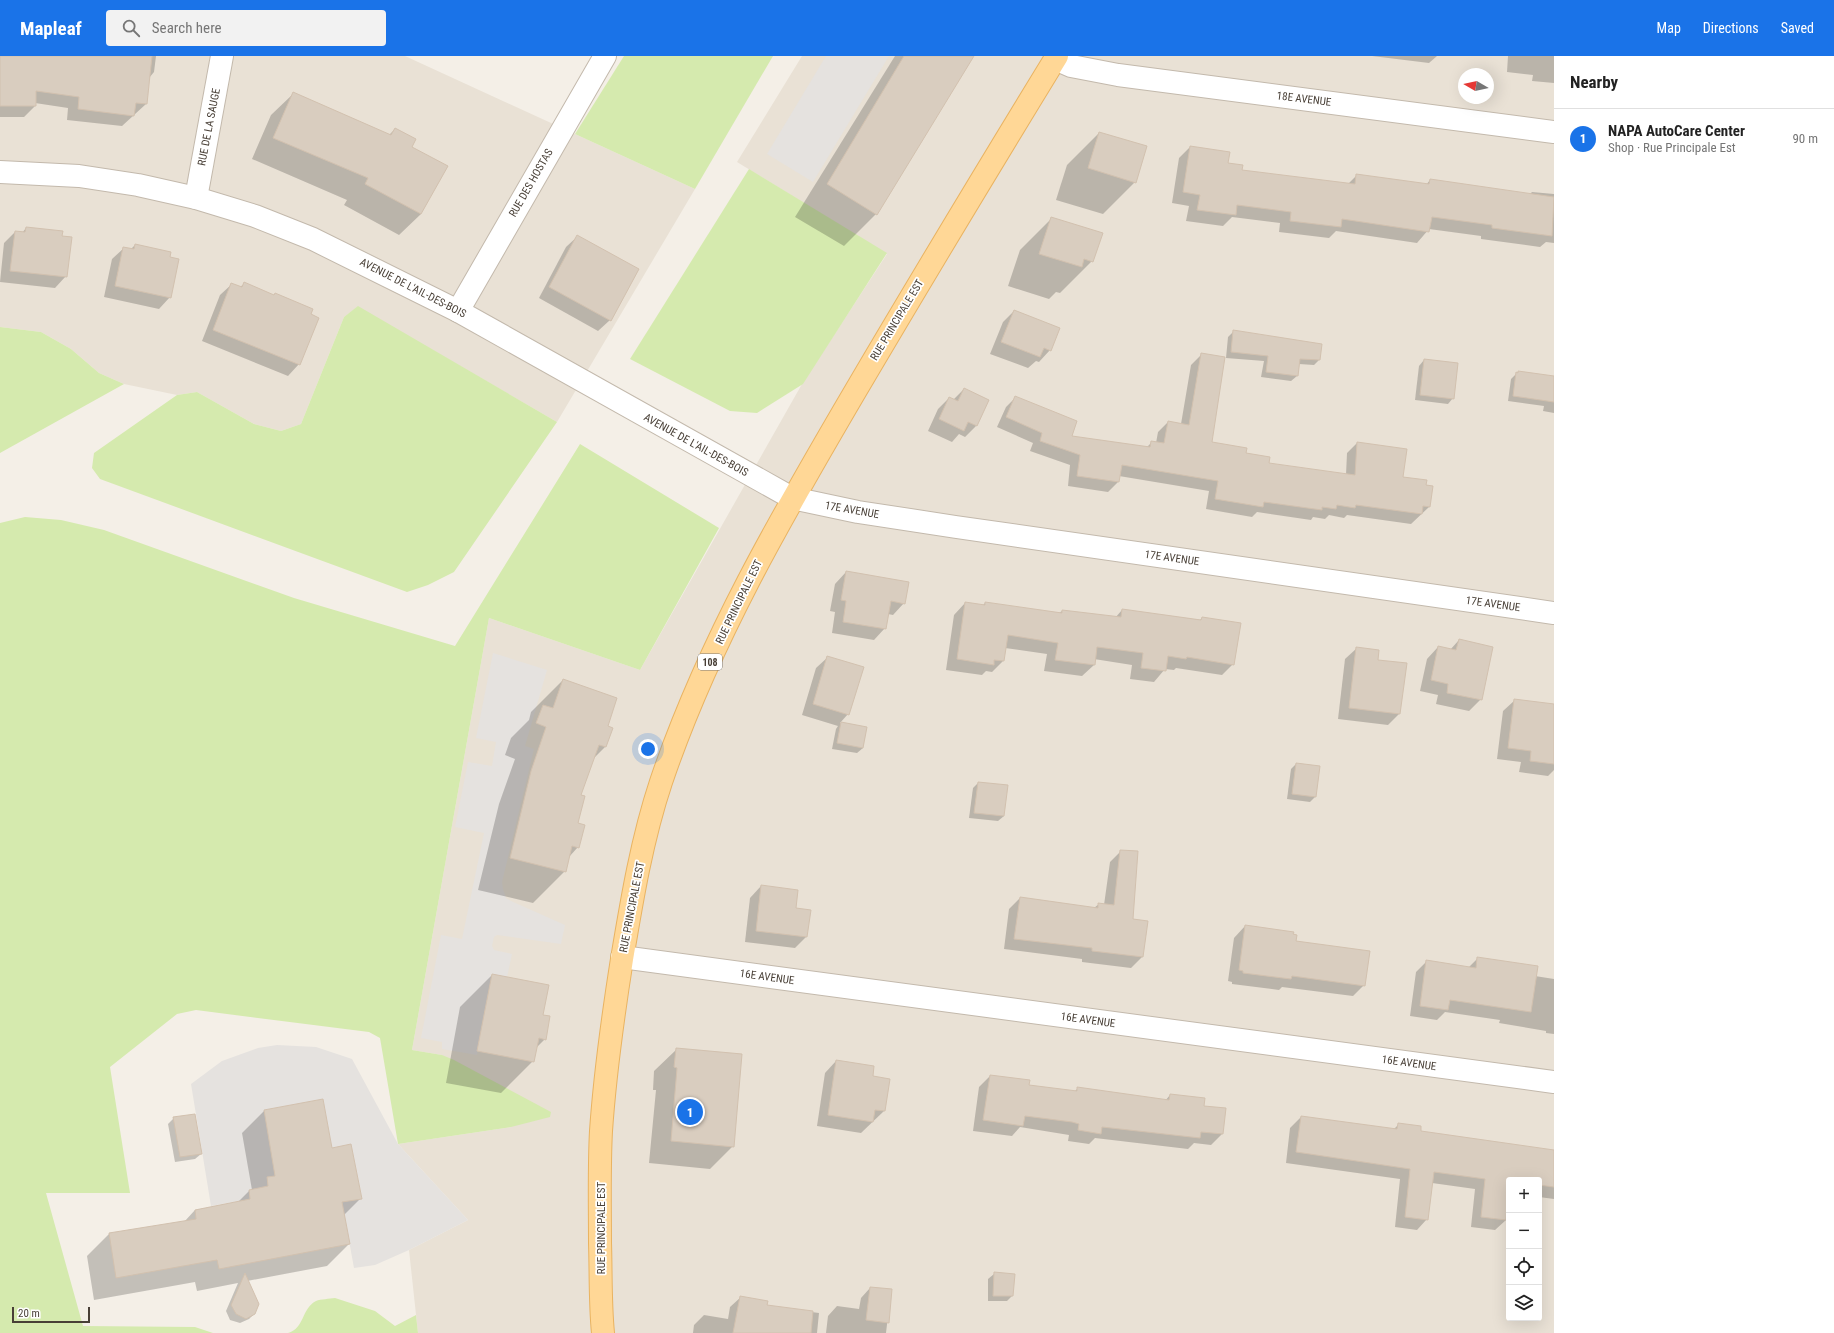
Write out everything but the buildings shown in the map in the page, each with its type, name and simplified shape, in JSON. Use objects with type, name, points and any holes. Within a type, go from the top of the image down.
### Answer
[{"type":"main road","name":"RUE PRINCIPALE EST","points":[[603,1333],[600,1214],[601,1132],[610,1041],[622,957],[645,839],[660,786],[678,735],[726,628],[792,498],[931,263],[1056,57]]},
{"type":"street","name":"RUE DE LA SAUGE","points":[[196,198],[222,56]]},
{"type":"street","name":"RUE DES HOSTAS","points":[[458,311],[606,56]]},
{"type":"street","name":"18E AVENUE","points":[[1056,57],[1071,66],[1118,75],[1554,132]]},
{"type":"street","name":"AVENUE DE L'AIL-DES-BOIS","points":[[0,172],[79,176],[138,185],[196,198],[255,216],[313,239],[458,311],[792,498]]},
{"type":"street","name":"17E AVENUE","points":[[792,498],[852,511],[956,527],[1554,613]]},
{"type":"street","name":"16E AVENUE","points":[[622,957],[1554,1082]]},
{"type":"shaded area","points":[[0,56],[405,56],[695,189],[557,422],[358,307],[344,317],[301,424],[281,431],[254,424],[197,392],[177,395],[124,384],[99,373],[71,349],[41,332],[0,327]]},
{"type":"shaded area","points":[[802,56],[1554,56],[1554,1333],[418,1333],[409,1250],[468,1220],[398,1144],[511,1127],[442,1055],[412,1050],[489,618],[640,670],[802,384],[887,254],[737,162]]},
{"type":"shaded area","points":[[826,56],[889,56],[813,182],[767,154]]},
{"type":"shaded area","points":[[493,653],[547,670],[525,746],[534,749],[502,882],[503,889],[506,898],[511,901],[565,925],[561,944],[497,935],[494,937],[492,946],[494,950],[512,954],[507,977],[492,975],[477,1055],[442,1049],[442,1042],[421,1038],[441,935],[462,939],[484,833],[455,827],[468,762],[492,766],[496,742],[476,738]]},
{"type":"shaded area","points":[[277,1045],[316,1047],[352,1059],[398,1144],[468,1220],[409,1250],[375,1265],[354,1268],[342,1202],[362,1198],[351,1145],[332,1148],[323,1099],[264,1110],[279,1194],[211,1206],[191,1084],[222,1061],[258,1048]]},
{"type":"green space","points":[[624,56],[773,56],[695,189],[575,134]]},
{"type":"green space","points":[[749,169],[887,253],[803,384],[757,413],[730,411],[630,359]]},
{"type":"green space","points":[[358,306],[557,422],[454,572],[428,585],[407,592],[100,479],[92,468],[94,453],[177,395],[197,392],[254,424],[281,431],[301,424],[344,317]]},
{"type":"green space","points":[[0,327],[41,332],[71,349],[99,373],[124,384],[0,453]]},
{"type":"green space","points":[[580,444],[719,528],[640,670],[489,618],[412,1050],[442,1055],[454,1060],[551,1112],[550,1117],[511,1127],[398,1144],[380,1038],[369,1032],[196,1010],[177,1014],[110,1067],[130,1193],[46,1193],[83,1326],[195,1327],[213,1333],[0,1333],[0,523],[25,517],[61,520],[104,530],[294,598],[455,646]]},
{"type":"green space","points":[[335,1298],[375,1311],[395,1326],[416,1315],[418,1333],[288,1333],[297,1327],[311,1304],[318,1300]]},
{"type":"place","name":"NAPA AutoCare Center","points":[[690,1112]]}]
